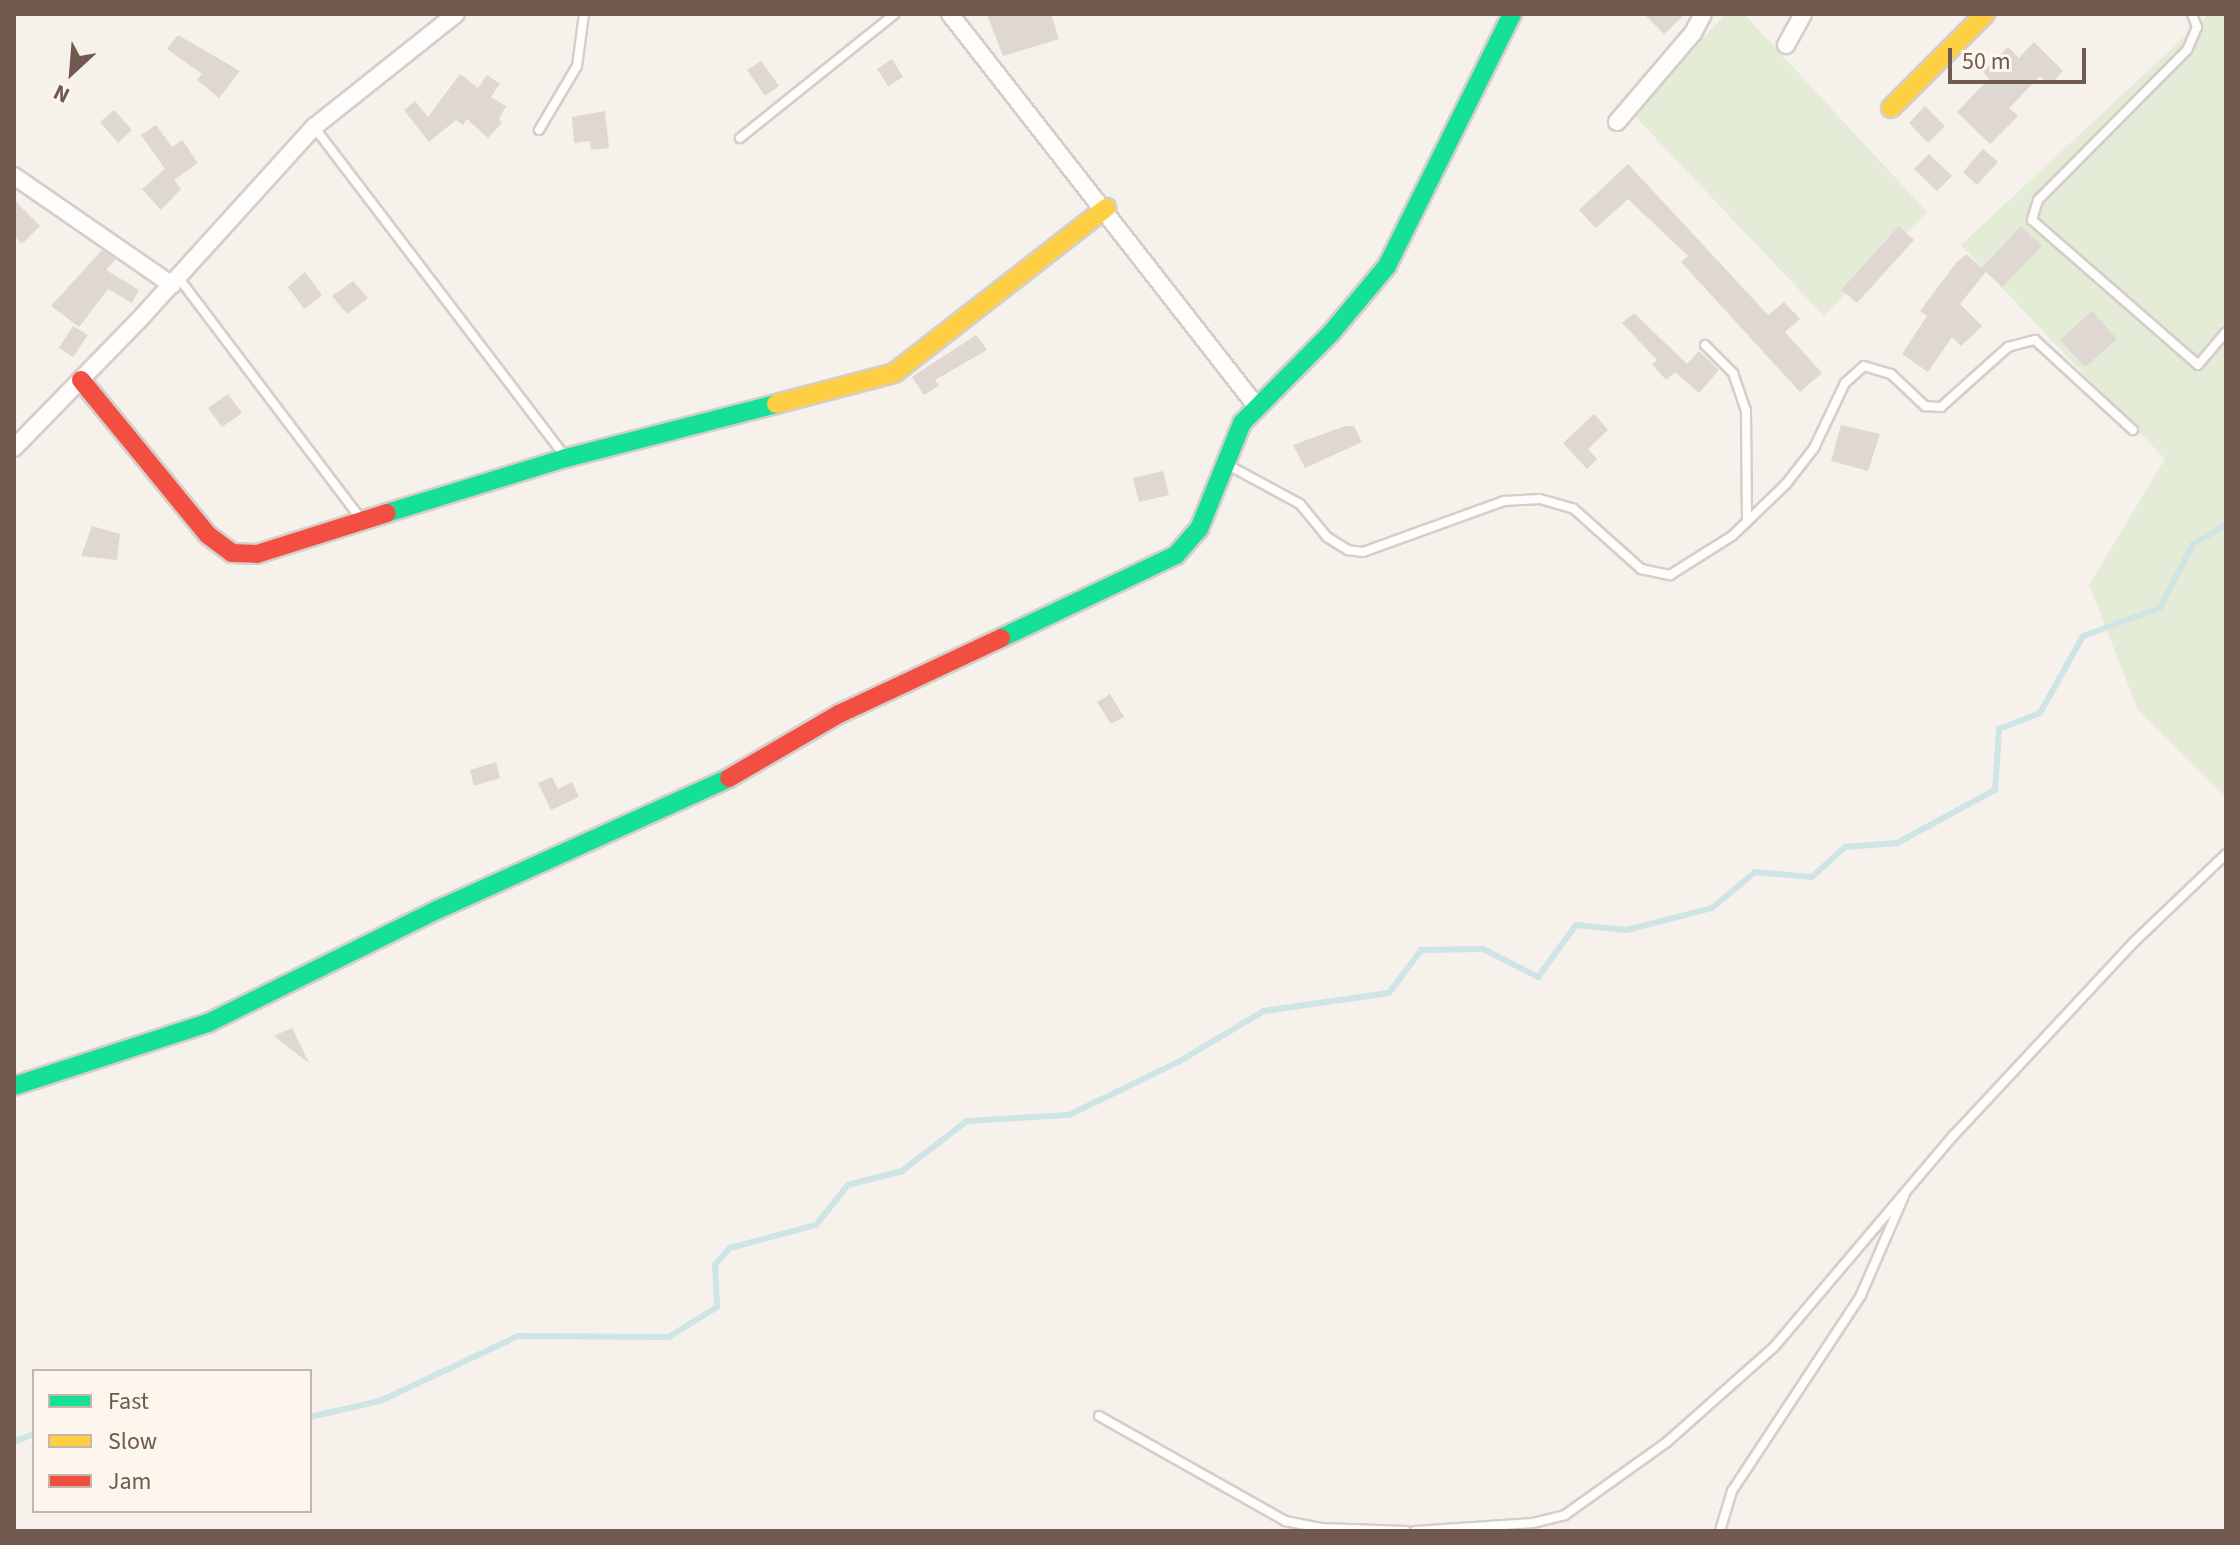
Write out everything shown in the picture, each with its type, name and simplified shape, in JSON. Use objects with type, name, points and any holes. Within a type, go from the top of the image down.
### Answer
[{"type":"street","points":[[14,448],[175,281],[314,127],[456,14]]},
{"type":"street","points":[[950,14],[1106,208],[1256,406]]},
{"type":"street","points":[[14,1086],[208,1023],[439,909],[723,781],[839,714],[1149,571],[1176,555],[1199,529],[1222,461],[1256,406],[1331,333],[1387,266],[1512,14]]},
{"type":"street","points":[[1617,122],[1693,33],[1703,14]]},
{"type":"street","points":[[1786,45],[1803,14]]},
{"type":"street","points":[[1891,108],[1985,14]]},
{"type":"street","points":[[14,176],[175,281]]},
{"type":"street","points":[[81,380],[208,535],[232,553],[257,554],[566,458],[894,373],[1106,208]]},
{"type":"lane","points":[[539,130],[577,66],[584,14]]},
{"type":"lane","points":[[740,138],[895,14]]},
{"type":"lane","points":[[2192,14],[2197,27],[2187,50],[2038,200],[2032,220],[2198,365],[2226,332]]},
{"type":"lane","points":[[314,127],[566,458]]},
{"type":"lane","points":[[175,281],[363,521]]},
{"type":"lane","points":[[1222,461],[1300,504],[1333,543],[1355,552],[1504,501],[1540,499],[1574,509],[1641,569],[1670,575],[1680,572],[1747,521],[1786,484],[1814,448],[1845,383],[1864,366],[1891,374],[1925,406],[1941,407],[2008,347],[2035,340],[2133,430]]},
{"type":"lane","points":[[1705,345],[1733,373],[1746,410],[1747,521]]},
{"type":"lane","points":[[1415,1531],[1533,1523],[1565,1515],[1667,1442],[1774,1347],[1906,1192],[2134,942],[2226,854]]},
{"type":"lane","points":[[1720,1531],[1732,1491],[1861,1295],[1899,1218],[1906,1192]]},
{"type":"lane","points":[[1099,1416],[1285,1521],[1406,1531]]},
{"type":"green space","points":[[1726,14],[1744,14],[1927,212],[1824,316],[1631,112]]},
{"type":"green space","points":[[2209,14],[2226,14],[2226,797],[2138,710],[2089,585],[2165,459],[1961,245]]},
{"type":"building","points":[[987,14],[1051,14],[1059,39],[1003,56]]},
{"type":"building","points":[[1644,14],[1685,14],[1664,34]]},
{"type":"building","points":[[178,35],[240,71],[219,98],[197,80],[202,74],[167,49]]},
{"type":"building","points":[[2034,42],[2063,71],[2050,85],[2040,76],[2009,108],[2018,116],[1990,144],[1957,112],[1989,79],[1983,72],[2008,47],[2019,58]]},
{"type":"building","points":[[892,59],[903,77],[888,86],[877,69]]},
{"type":"building","points":[[761,61],[779,86],[765,96],[747,70]]},
{"type":"building","points":[[460,74],[478,88],[487,75],[500,84],[491,97],[506,106],[499,119],[502,123],[488,138],[467,119],[463,125],[456,120],[429,142],[404,110],[415,101],[428,117]]},
{"type":"building","points":[[1925,106],[1945,126],[1928,143],[1909,123]]},
{"type":"building","points":[[114,110],[132,130],[118,143],[100,122]]},
{"type":"building","points":[[605,111],[609,148],[591,150],[590,141],[574,143],[572,117]]},
{"type":"building","points":[[156,125],[172,147],[182,140],[198,163],[174,180],[181,189],[161,210],[142,189],[165,169],[141,135]]},
{"type":"building","points":[[1983,149],[1998,162],[1977,185],[1963,172]]},
{"type":"building","points":[[1929,154],[1952,176],[1937,191],[1914,169]]},
{"type":"building","points":[[1628,164],[1768,315],[1784,302],[1800,319],[1785,332],[1822,373],[1800,392],[1681,262],[1688,256],[1628,199],[1596,228],[1579,210]]},
{"type":"building","points":[[14,200],[40,226],[22,244],[14,236]]},
{"type":"building","points":[[1899,226],[1914,240],[1857,303],[1841,290]]},
{"type":"building","points":[[2021,226],[2042,246],[2002,287],[1986,272],[1960,304],[1982,326],[1961,346],[1952,337],[1928,372],[1902,354],[1927,316],[1920,311],[1956,263],[1966,254],[1982,268]]},
{"type":"building","points":[[102,250],[116,259],[106,270],[139,290],[132,303],[108,289],[79,327],[51,306]]},
{"type":"building","points":[[305,272],[322,295],[304,309],[288,287]]},
{"type":"building","points":[[353,281],[368,298],[347,314],[332,296]]},
{"type":"building","points":[[2092,311],[2117,339],[2085,367],[2060,340]]},
{"type":"building","points":[[1634,313],[1687,364],[1699,351],[1719,370],[1699,393],[1675,372],[1666,380],[1652,364],[1657,360],[1622,323]]},
{"type":"building","points":[[73,326],[88,335],[73,357],[59,348]]},
{"type":"building","points":[[976,335],[987,350],[935,380],[939,386],[924,395],[912,377]]},
{"type":"building","points":[[228,394],[242,413],[222,427],[208,408]]},
{"type":"building","points":[[1594,414],[1608,430],[1588,449],[1597,459],[1587,469],[1563,443]]},
{"type":"building","points":[[1841,425],[1880,434],[1868,471],[1831,461]]},
{"type":"building","points":[[1345,426],[1354,426],[1362,442],[1305,468],[1293,445]]},
{"type":"building","points":[[1163,471],[1169,495],[1139,502],[1133,478]]},
{"type":"building","points":[[92,526],[120,534],[117,560],[81,556]]},
{"type":"building","points":[[1110,694],[1124,717],[1111,724],[1097,702]]},
{"type":"building","points":[[496,762],[500,778],[474,786],[470,770]]},
{"type":"building","points":[[552,777],[558,789],[572,782],[579,797],[551,810],[538,783]]},
{"type":"building","points":[[292,1028],[309,1063],[274,1036]]},
{"type":"waterway","points":[[312,1417],[380,1401],[518,1336],[669,1337],[717,1307],[715,1265],[730,1248],[816,1225],[848,1185],[902,1171],[967,1121],[1069,1115],[1178,1062],[1264,1011],[1389,993],[1421,950],[1483,949],[1538,977],[1576,925],[1627,930],[1712,908],[1755,872],[1812,877],[1845,847],[1897,843],[1995,790],[1999,729],[2040,713],[2083,636],[2160,608],[2193,544],[2226,525]]},
{"type":"waterway","points":[[14,1442],[32,1435]]},
{"type":"traffic: fast","points":[[1001,638],[1176,555],[1199,529],[1242,423],[1331,333],[1387,266],[1512,14]]},
{"type":"traffic: fast","points":[[387,513],[566,458],[776,404]]},
{"type":"traffic: fast","points":[[14,1086],[208,1023],[439,909],[729,778]]},
{"type":"traffic: slow","points":[[1891,108],[1985,14]]},
{"type":"traffic: slow","points":[[776,404],[894,373],[1106,208]]},
{"type":"traffic: jam","points":[[81,380],[208,535],[232,553],[257,554],[387,513]]},
{"type":"traffic: jam","points":[[729,778],[839,714],[1001,638]]}]
